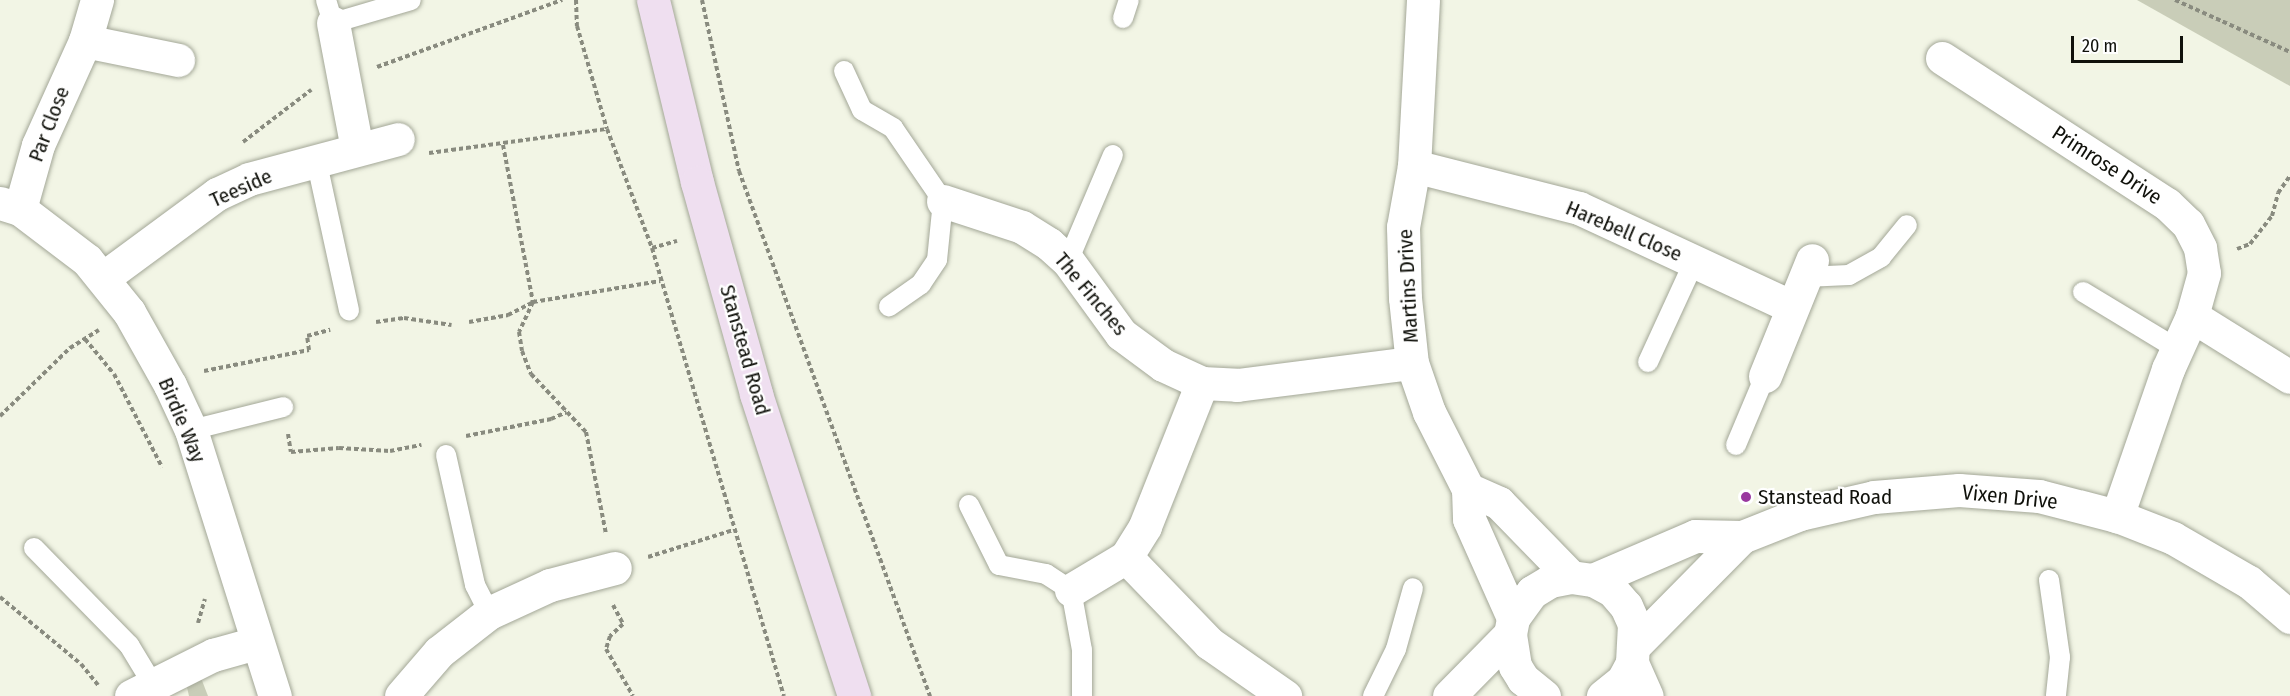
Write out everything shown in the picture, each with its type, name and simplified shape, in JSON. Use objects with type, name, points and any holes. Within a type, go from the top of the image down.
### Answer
[{"type":"main road","name":"Stanstead Road","points":[[653,0],[697,182],[756,394],[854,696]]},
{"type":"street","name":"Par Close","points":[[10,206],[85,41],[97,0]]},
{"type":"street","name":"Martins Drive","points":[[1423,0],[1414,166],[1403,227],[1412,363],[1429,412],[1468,489],[1469,519],[1511,626],[1515,666],[1523,679],[1544,696]]},
{"type":"street","points":[[329,12],[357,149]]},
{"type":"street","points":[[85,41],[178,60]]},
{"type":"street","name":"Primrose Drive","points":[[1942,58],[2167,204],[2188,224],[2201,258],[2204,273],[2192,316],[2177,349],[2117,516]]},
{"type":"street","name":"Teeside","points":[[103,278],[218,194],[249,179],[316,159],[398,139]]},
{"type":"street","name":"Harebell Close","points":[[1414,166],[1579,208],[1792,307]]},
{"type":"street","name":"The Finches","points":[[942,201],[1022,227],[1068,261],[1121,334],[1163,364],[1202,383],[1237,385],[1412,363]]},
{"type":"street","name":"Birdie Way","points":[[10,206],[59,237],[103,278],[129,312],[170,385],[191,430],[274,696]]},
{"type":"street","points":[[1765,376],[1809,268]]},
{"type":"street","points":[[2192,316],[2290,377]]},
{"type":"street","points":[[1071,590],[1126,557],[1145,526],[1202,383]]},
{"type":"street","points":[[1468,489],[1499,502],[1582,578],[1612,590],[1626,606],[1634,624],[1634,653],[1647,696]]},
{"type":"street","name":"Vixen Drive","points":[[1511,626],[1532,592],[1550,581],[1582,578],[1695,536],[1742,537],[1800,514],[1874,497],[1959,490],[2039,496],[2117,516],[2173,538],[2249,582],[2290,617]]},
{"type":"street","name":"Vixen Drive","points":[[1603,696],[1623,680],[1634,653],[1742,537]]},
{"type":"street","points":[[1126,557],[1209,643],[1285,696]]},
{"type":"street","points":[[401,696],[439,652],[489,613],[550,585],[605,570]]},
{"type":"street","points":[[1449,696],[1511,626]]},
{"type":"street","points":[[128,689],[256,643]]},
{"type":"lane","points":[[329,12],[411,0]]},
{"type":"lane","points":[[844,71],[862,110],[893,128],[942,201],[937,260],[921,284],[889,306]]},
{"type":"lane","points":[[1068,261],[1113,155]]},
{"type":"lane","points":[[316,159],[345,319]]},
{"type":"lane","points":[[1809,268],[1849,275],[1881,257],[1907,225]]},
{"type":"lane","points":[[1647,362],[1694,262]]},
{"type":"lane","points":[[2083,292],[2177,349]]},
{"type":"lane","points":[[1736,445],[1765,376]]},
{"type":"lane","points":[[191,430],[283,407]]},
{"type":"lane","points":[[444,446],[475,585],[489,613]]},
{"type":"lane","points":[[969,505],[999,565],[1046,574],[1071,590],[1082,650],[1082,696]]},
{"type":"lane","points":[[34,548],[129,645],[128,689]]},
{"type":"lane","points":[[2049,580],[2060,657],[2056,696]]},
{"type":"lane","points":[[1373,696],[1396,650],[1413,588]]},
{"type":"path","points":[[343,77],[562,0]]},
{"type":"path","points":[[576,0],[577,26],[607,129],[660,281],[784,696]]},
{"type":"path","points":[[702,0],[739,171],[930,696]]},
{"type":"path","points":[[2175,0],[2290,52]]},
{"type":"path","points":[[398,139],[417,155],[607,129]]},
{"type":"path","points":[[503,145],[533,302],[519,332],[522,351],[531,374],[586,432],[605,570],[623,624],[610,636],[606,649],[633,696]]},
{"type":"path","points":[[2201,258],[2250,244],[2272,216],[2278,193],[2290,176]]},
{"type":"path","points":[[469,322],[508,315],[533,302],[660,281]]},
{"type":"path","points":[[0,416],[70,348],[129,312]]},
{"type":"path","points":[[373,322],[404,318],[451,325]]},
{"type":"path","points":[[170,385],[206,371],[309,350],[307,336],[345,319]]},
{"type":"path","points":[[85,339],[114,374],[167,477]]},
{"type":"path","points":[[283,407],[291,452],[339,448],[390,451],[444,446],[551,419],[567,412]]},
{"type":"path","points":[[605,570],[733,530]]},
{"type":"path","points":[[202,661],[196,628],[206,595]]},
{"type":"path","points":[[0,597],[81,664],[128,689]]},
{"type":"green space","points":[[2137,0],[2290,0],[2290,86]]},
{"type":"green space","points":[[201,678],[208,696],[189,696],[186,683]]},
{"type":"place","name":"Stanstead Road","points":[[1746,497]]}]
